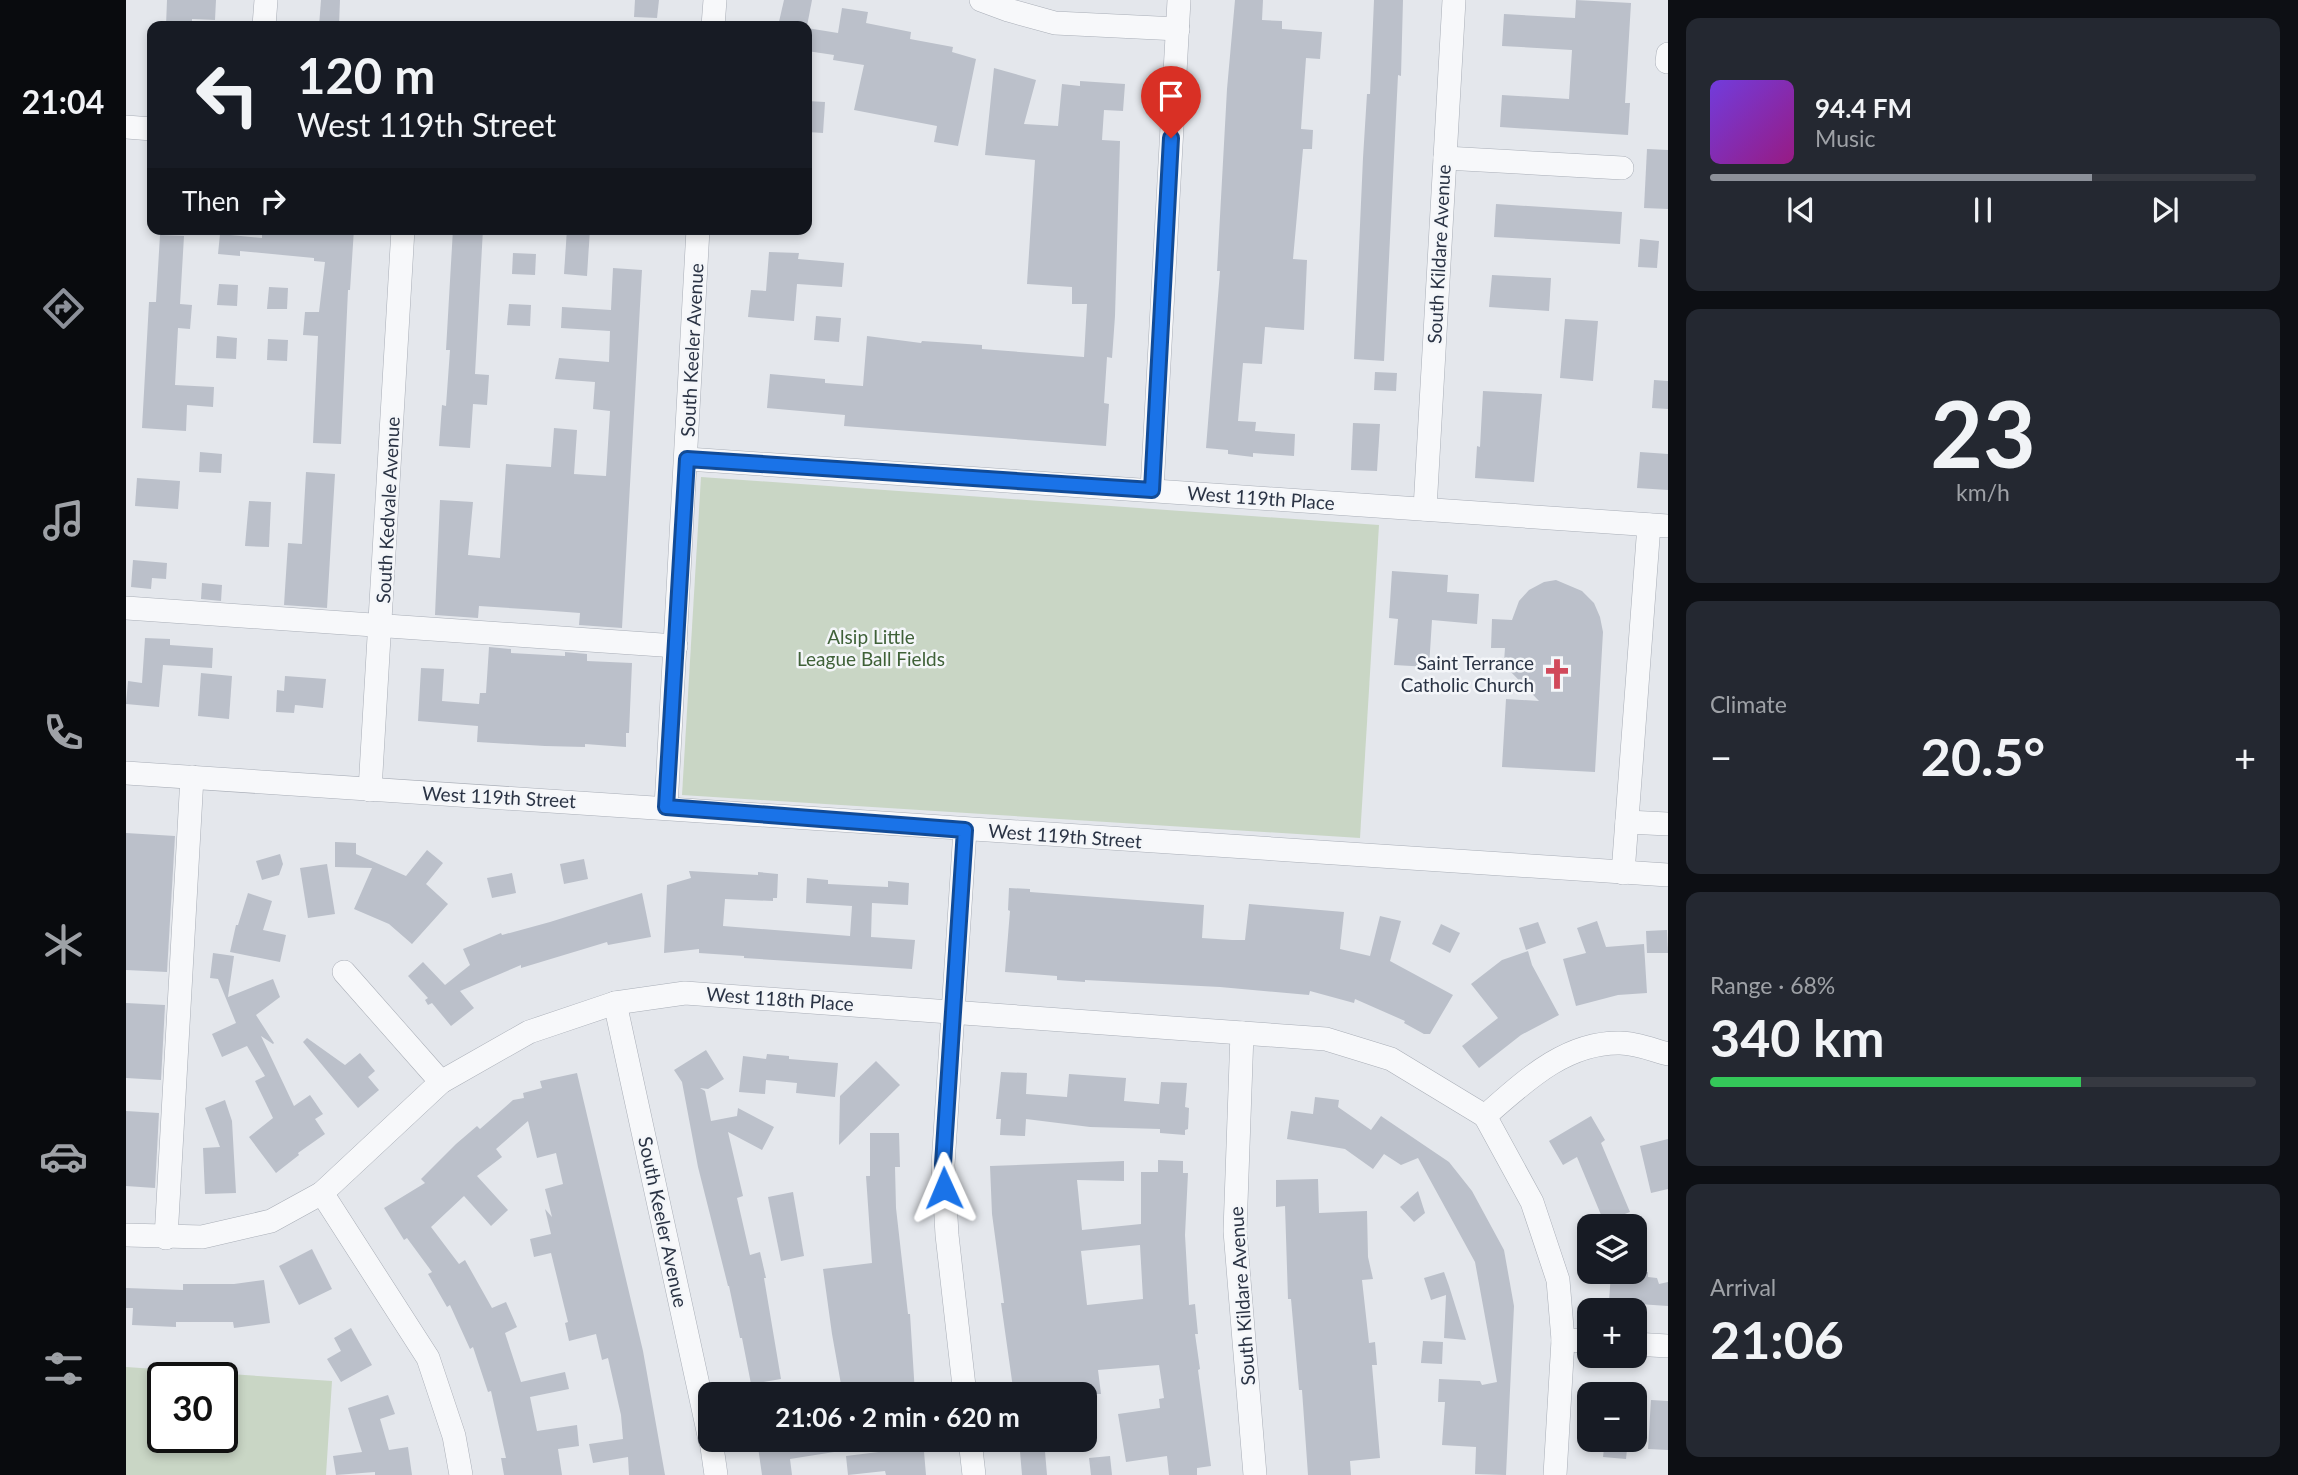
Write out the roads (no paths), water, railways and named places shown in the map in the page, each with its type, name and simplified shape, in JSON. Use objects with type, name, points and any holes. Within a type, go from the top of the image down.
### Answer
[{"type":"street","points":[[264,21],[266,0]]},
{"type":"street","points":[[713,21],[715,0]]},
{"type":"street","points":[[981,0],[1055,23],[1178,29]]},
{"type":"street","points":[[1152,490],[1179,0]]},
{"type":"street","name":"South Kildare Avenue","points":[[1425,509],[1454,0]]},
{"type":"street","points":[[1668,54],[1668,62]]},
{"type":"street","points":[[126,127],[147,129]]},
{"type":"street","points":[[1445,158],[1622,168]]},
{"type":"street","name":"South Kedvale Avenue","points":[[370,790],[403,235]]},
{"type":"street","name":"South Keeler Avenue","points":[[666,807],[698,235]]},
{"type":"street","name":"West 119th Place","points":[[687,459],[1658,525]]},
{"type":"street","points":[[1623,873],[1658,525]]},
{"type":"street","points":[[126,608],[676,646]]},
{"type":"street","name":"West 119th Street","points":[[126,772],[1668,876]]},
{"type":"street","points":[[166,1238],[192,777]]},
{"type":"street","points":[[1627,822],[1668,824]]},
{"type":"street","points":[[964,1382],[947,1235],[943,1164],[965,830]]},
{"type":"street","points":[[345,972],[441,1083]]},
{"type":"street","name":"West 118th Place","points":[[126,1235],[202,1237],[271,1222],[321,1193],[441,1083],[529,1032],[615,1003],[685,993],[1326,1039],[1391,1059],[1485,1116]]},
{"type":"street","name":"South Keeler Avenue","points":[[615,1003],[698,1385]]},
{"type":"street","name":"South Kildare Avenue","points":[[1242,1032],[1235,1231],[1255,1475]]},
{"type":"street","points":[[1555,1475],[1563,1340],[1558,1280],[1532,1202],[1485,1116],[1538,1070],[1582,1048],[1621,1043],[1668,1054]]},
{"type":"street","points":[[321,1193],[428,1358],[454,1436],[461,1475]]},
{"type":"street","points":[[1563,1340],[1577,1341]]},
{"type":"street","points":[[1647,1345],[1668,1346]]},
{"type":"street","name":"South Keeler Avenue","points":[[712,1452],[716,1475]]},
{"type":"street","points":[[971,1452],[974,1475]]},
{"type":"place","name":"Saint Terrance Catholic Church","points":[[1557,674]]},
{"type":"park label","name":"Alsip Little League Ball Fields","points":[[871,648]]}]
